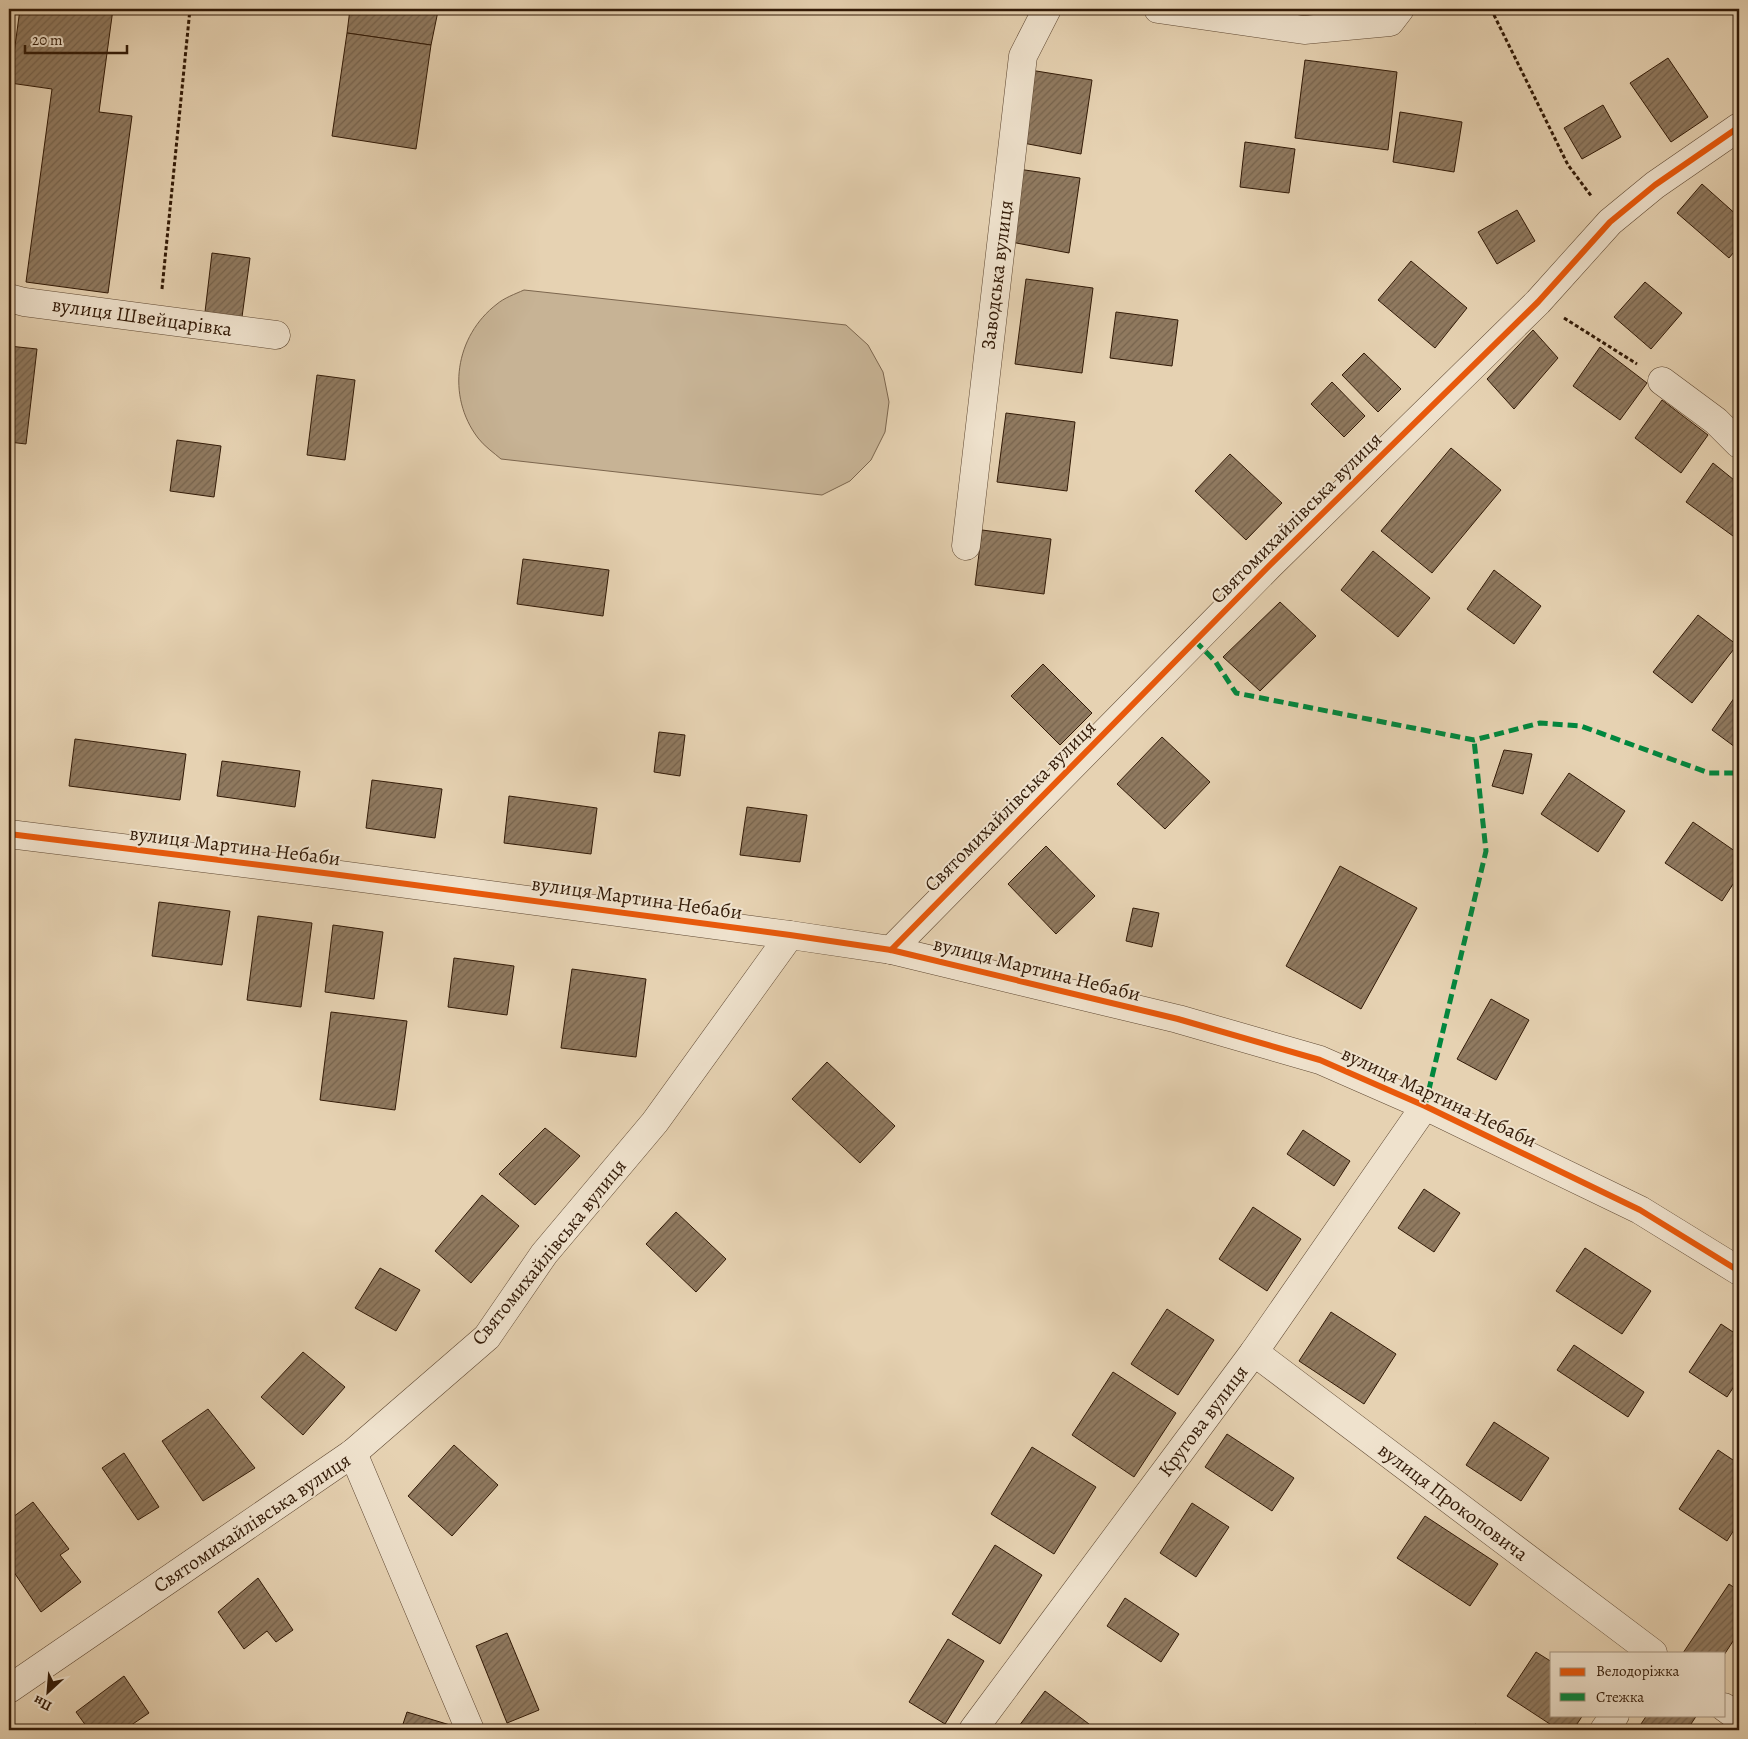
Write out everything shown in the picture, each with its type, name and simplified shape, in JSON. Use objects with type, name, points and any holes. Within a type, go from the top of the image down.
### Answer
[{"type":"street","name":"Заводська вулиця","points":[[966,546],[1022,56],[1047,9]]},
{"type":"street","points":[[1158,9],[1304,30],[1390,22],[1400,9]]},
{"type":"street","name":"Святомихайлівська вулиця","points":[[891,950],[1269,566],[1538,302],[1610,222],[1655,185],[1739,128]]},
{"type":"street","name":"вулиця Швейцарівка","points":[[9,298],[24,302],[276,335]]},
{"type":"street","points":[[1662,381],[1716,421],[1739,444]]},
{"type":"street","name":"вулиця Мартина Небаби","points":[[9,834],[332,874],[891,950],[1178,1019],[1320,1060],[1425,1106],[1640,1210],[1739,1271]]},
{"type":"street","name":"Святомихайлівська вулиця","points":[[9,1689],[353,1453],[487,1337],[544,1254],[655,1122],[790,935]]},
{"type":"street","name":"Кругова вулиця","points":[[973,1730],[1254,1352],[1425,1106]]},
{"type":"street","name":"вулиця Прокоповича","points":[[1254,1352],[1651,1652]]},
{"type":"street","points":[[353,1453],[470,1730]]},
{"type":"street","points":[[1726,1708],[1739,1718]]},
{"type":"street","points":[[1604,1730],[1614,1716]]},
{"type":"path","points":[[159,320],[190,9]]},
{"type":"path","points":[[1492,9],[1568,165],[1610,222]]},
{"type":"path","points":[[1538,302],[1662,381]]},
{"type":"shaded area","points":[[524,290],[846,325],[868,345],[883,372],[889,402],[885,432],[871,460],[850,481],[822,495],[501,459],[480,441],[468,421],[462,404],[459,386],[460,367],[464,349],[483,317],[500,302]]},
{"type":"building","points":[[20,9],[113,9],[99,112],[132,116],[108,293],[26,282],[52,89],[10,83]]},
{"type":"building","points":[[350,9],[438,11],[431,45],[347,33]]},
{"type":"building","points":[[347,33],[431,45],[416,149],[332,136]]},
{"type":"building","points":[[1668,58],[1708,117],[1671,142],[1630,83]]},
{"type":"building","points":[[1305,60],[1397,72],[1388,150],[1295,138]]},
{"type":"building","points":[[1030,70],[1092,80],[1081,154],[1023,143]]},
{"type":"building","points":[[1603,105],[1621,137],[1582,159],[1564,128]]},
{"type":"building","points":[[1400,112],[1462,122],[1454,172],[1393,162]]},
{"type":"building","points":[[1245,142],[1295,149],[1289,193],[1240,187]]},
{"type":"building","points":[[1018,169],[1080,178],[1069,253],[1011,242]]},
{"type":"building","points":[[1702,184],[1739,217],[1739,246],[1729,258],[1677,213]]},
{"type":"building","points":[[1517,210],[1535,241],[1497,264],[1478,232]]},
{"type":"building","points":[[212,253],[250,258],[242,317],[205,312]]},
{"type":"building","points":[[1411,261],[1467,308],[1435,348],[1378,300]]},
{"type":"building","points":[[1026,279],[1093,288],[1082,373],[1015,364]]},
{"type":"building","points":[[1645,282],[1682,313],[1651,349],[1614,317]]},
{"type":"building","points":[[1116,312],[1178,320],[1172,366],[1110,358]]},
{"type":"building","points":[[1533,330],[1558,358],[1514,409],[1487,379]]},
{"type":"building","points":[[9,346],[37,349],[26,444],[9,442]]},
{"type":"building","points":[[1600,347],[1647,383],[1620,420],[1573,386]]},
{"type":"building","points":[[1364,353],[1401,389],[1378,412],[1342,375]]},
{"type":"building","points":[[317,375],[355,380],[345,460],[307,455]]},
{"type":"building","points":[[1332,382],[1365,416],[1344,437],[1311,404]]},
{"type":"building","points":[[1662,400],[1708,435],[1681,473],[1635,438]]},
{"type":"building","points":[[1006,413],[1075,422],[1067,491],[997,482]]},
{"type":"building","points":[[177,440],[221,446],[214,497],[170,491]]},
{"type":"building","points":[[1451,448],[1501,490],[1432,573],[1381,531]]},
{"type":"building","points":[[1230,454],[1282,503],[1246,540],[1195,491]]},
{"type":"building","points":[[1713,463],[1739,484],[1739,527],[1733,536],[1686,502]]},
{"type":"building","points":[[982,530],[1051,539],[1044,594],[975,585]]},
{"type":"building","points":[[1373,551],[1430,598],[1398,637],[1341,590]]},
{"type":"building","points":[[523,559],[609,570],[603,616],[517,604]]},
{"type":"building","points":[[1494,570],[1541,606],[1514,644],[1467,609]]},
{"type":"building","points":[[1280,602],[1316,636],[1260,691],[1223,657]]},
{"type":"building","points":[[1698,615],[1737,645],[1692,703],[1653,672]]},
{"type":"building","points":[[1043,664],[1092,713],[1060,745],[1011,696]]},
{"type":"building","points":[[1739,691],[1739,750],[1712,730]]},
{"type":"building","points":[[659,732],[685,735],[680,776],[654,772]]},
{"type":"building","points":[[1162,737],[1210,782],[1165,829],[1117,784]]},
{"type":"building","points":[[75,739],[186,754],[180,800],[69,786]]},
{"type":"building","points":[[1504,750],[1532,754],[1523,794],[1492,786]]},
{"type":"building","points":[[222,761],[300,771],[295,807],[217,796]]},
{"type":"building","points":[[1569,773],[1625,811],[1598,852],[1541,814]]},
{"type":"building","points":[[372,780],[442,789],[435,838],[366,828]]},
{"type":"building","points":[[509,796],[597,808],[591,854],[504,843]]},
{"type":"building","points":[[747,807],[807,815],[800,862],[740,855]]},
{"type":"building","points":[[1693,822],[1739,854],[1739,875],[1722,901],[1665,863]]},
{"type":"building","points":[[1046,846],[1095,896],[1056,934],[1008,884]]},
{"type":"building","points":[[1340,866],[1417,908],[1361,1009],[1286,966]]},
{"type":"building","points":[[159,902],[230,911],[222,965],[152,956]]},
{"type":"building","points":[[1133,908],[1159,913],[1152,947],[1126,941]]},
{"type":"building","points":[[258,916],[312,923],[301,1007],[247,1000]]},
{"type":"building","points":[[333,925],[383,932],[374,999],[325,992]]},
{"type":"building","points":[[454,958],[514,966],[507,1015],[448,1007]]},
{"type":"building","points":[[572,969],[646,979],[636,1057],[561,1048]]},
{"type":"building","points":[[1491,999],[1529,1020],[1496,1080],[1457,1059]]},
{"type":"building","points":[[331,1012],[407,1021],[395,1110],[320,1100]]},
{"type":"building","points":[[827,1062],[895,1126],[860,1163],[792,1099]]},
{"type":"building","points":[[545,1128],[580,1156],[535,1205],[499,1174]]},
{"type":"building","points":[[1303,1130],[1350,1161],[1334,1186],[1287,1154]]},
{"type":"building","points":[[1424,1189],[1460,1213],[1434,1252],[1398,1228]]},
{"type":"building","points":[[482,1195],[519,1226],[471,1283],[435,1251]]},
{"type":"building","points":[[1253,1207],[1301,1239],[1267,1291],[1219,1259]]},
{"type":"building","points":[[676,1212],[726,1259],[696,1292],[646,1244]]},
{"type":"building","points":[[1585,1248],[1651,1291],[1622,1334],[1556,1291]]},
{"type":"building","points":[[380,1268],[420,1290],[396,1331],[355,1308]]},
{"type":"building","points":[[1167,1309],[1214,1340],[1178,1395],[1131,1364]]},
{"type":"building","points":[[1331,1312],[1396,1354],[1364,1404],[1299,1361]]},
{"type":"building","points":[[1721,1324],[1739,1336],[1739,1379],[1727,1397],[1689,1372]]},
{"type":"building","points":[[1574,1345],[1644,1392],[1628,1417],[1557,1370]]},
{"type":"building","points":[[303,1352],[345,1387],[303,1435],[261,1397]]},
{"type":"building","points":[[1113,1372],[1176,1413],[1134,1477],[1072,1435]]},
{"type":"building","points":[[208,1409],[255,1468],[203,1501],[162,1441]]},
{"type":"building","points":[[1494,1422],[1549,1458],[1521,1501],[1466,1465]]},
{"type":"building","points":[[1227,1434],[1294,1478],[1272,1511],[1205,1467]]},
{"type":"building","points":[[454,1445],[498,1485],[452,1536],[408,1496]]},
{"type":"building","points":[[1032,1447],[1096,1487],[1054,1554],[991,1514]]},
{"type":"building","points":[[1718,1450],[1739,1464],[1739,1522],[1727,1541],[1679,1509]]},
{"type":"building","points":[[124,1453],[159,1507],[138,1520],[102,1468]]},
{"type":"building","points":[[33,1502],[69,1549],[60,1555],[81,1582],[41,1612],[9,1565],[9,1520]]},
{"type":"building","points":[[1192,1503],[1229,1527],[1196,1577],[1160,1553]]},
{"type":"building","points":[[1425,1516],[1498,1564],[1470,1606],[1397,1558]]},
{"type":"building","points":[[995,1545],[1042,1575],[1000,1644],[952,1614]]},
{"type":"building","points":[[258,1578],[293,1630],[276,1642],[267,1631],[244,1649],[218,1612]]},
{"type":"building","points":[[1729,1584],[1739,1591],[1739,1632],[1726,1652],[1684,1652]]},
{"type":"building","points":[[1125,1598],[1179,1634],[1161,1662],[1107,1626]]},
{"type":"building","points":[[507,1633],[539,1710],[507,1723],[476,1646]]},
{"type":"building","points":[[948,1639],[984,1661],[945,1724],[909,1702]]},
{"type":"building","points":[[1536,1652],[1550,1661],[1550,1716],[1582,1716],[1573,1730],[1559,1730],[1507,1696]]},
{"type":"building","points":[[124,1676],[149,1713],[124,1730],[89,1730],[76,1712]]},
{"type":"building","points":[[1045,1691],[1097,1730],[1016,1730]]},
{"type":"building","points":[[407,1712],[460,1728],[459,1730],[401,1730]]},
{"type":"building","points":[[1646,1716],[1696,1716],[1687,1730],[1637,1730]]},
{"type":"building","points":[[1475,1724],[1485,1730],[1471,1730]]},
{"type":"marked path","points":[[1195,641],[1215,661],[1236,693],[1474,740],[1540,723],[1581,726],[1709,773],[1739,773]]},
{"type":"marked path","points":[[1425,1106],[1486,851],[1474,740]]},
{"type":"cycle path","points":[[891,950],[1269,566],[1538,302],[1610,222],[1655,185],[1739,127]]},
{"type":"cycle path","points":[[9,834],[332,874],[891,950],[1178,1019],[1320,1060],[1425,1106],[1640,1210],[1739,1271]]}]
